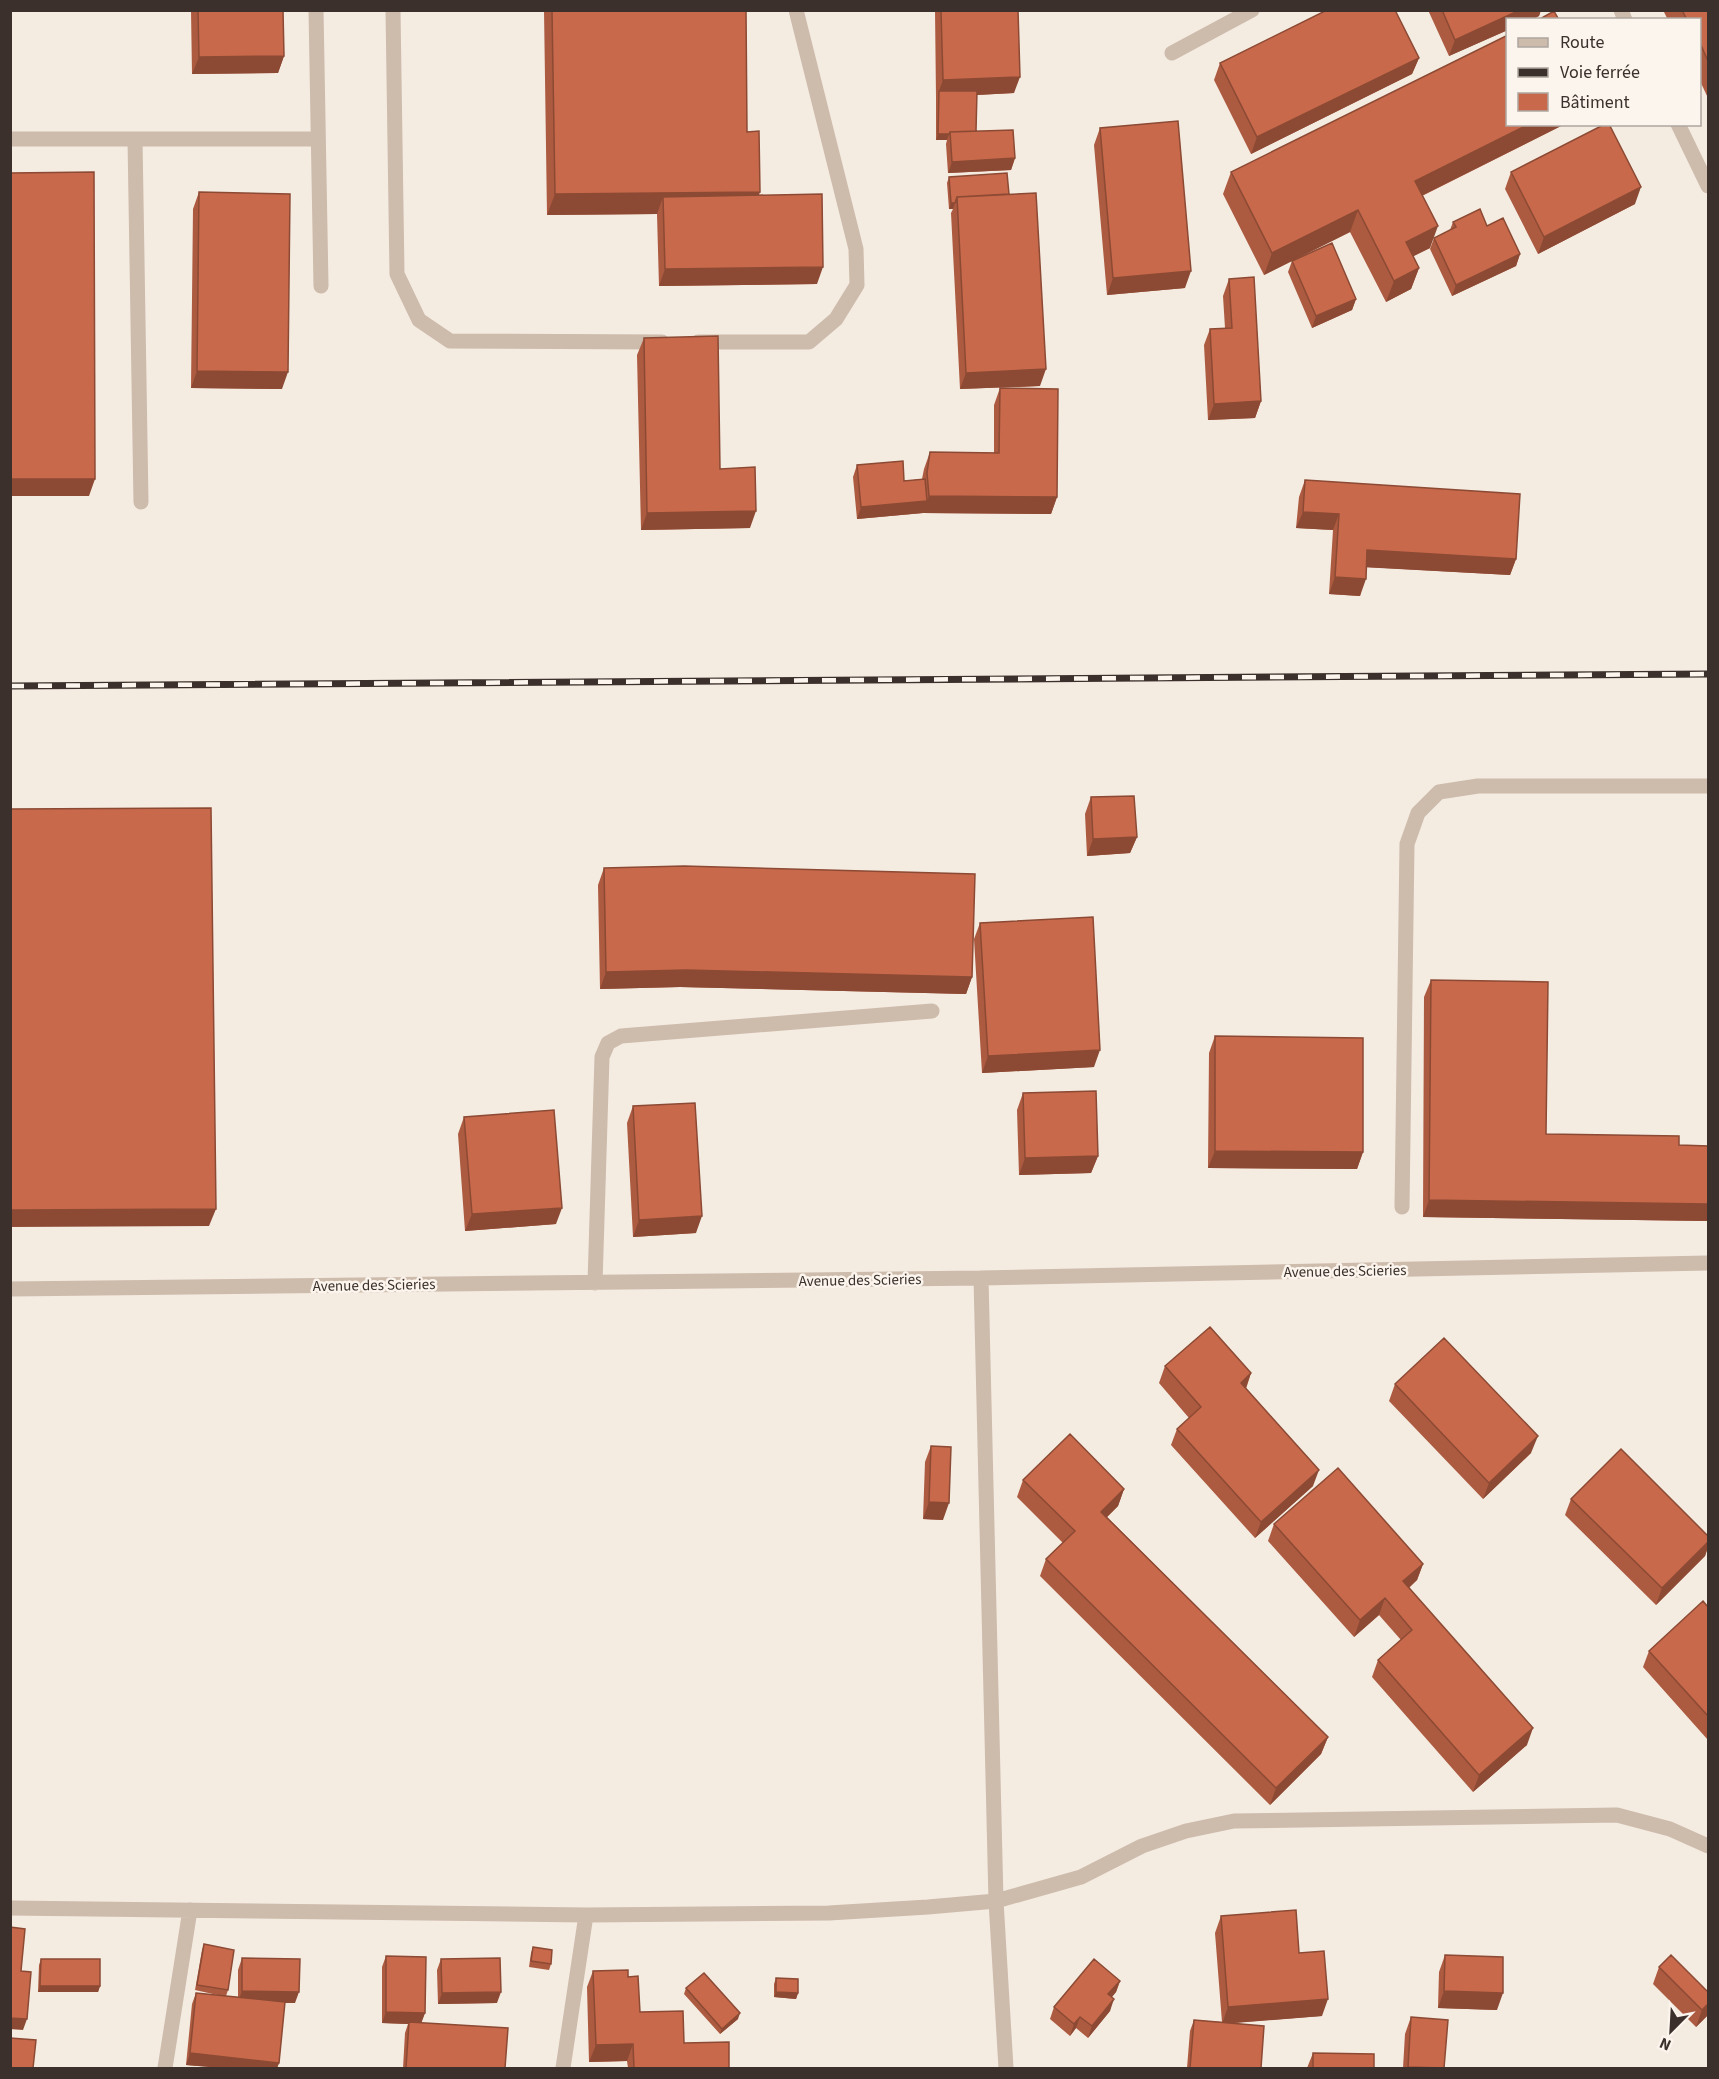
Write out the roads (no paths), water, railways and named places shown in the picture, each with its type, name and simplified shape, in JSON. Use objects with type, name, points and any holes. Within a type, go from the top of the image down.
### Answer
[{"type":"street","points":[[316,10],[321,286]]},
{"type":"street","points":[[393,10],[397,274],[419,320],[450,341],[809,342],[836,319],[857,285],[856,249],[796,10]]},
{"type":"street","points":[[1172,53],[1252,10]]},
{"type":"street","points":[[1679,126],[1708,186]]},
{"type":"street","points":[[10,139],[318,139]]},
{"type":"street","points":[[135,139],[141,502]]},
{"type":"street","points":[[1402,1207],[1407,844],[1418,813],[1439,792],[1478,786],[1708,786]]},
{"type":"street","points":[[595,1282],[602,1057],[608,1044],[621,1036],[932,1011]]},
{"type":"street","name":"Avenue des Scieries","points":[[10,1289],[981,1278],[1708,1263]]},
{"type":"street","points":[[981,1278],[996,1902],[1006,2068]]},
{"type":"street","points":[[10,1908],[586,1916],[829,1913],[996,1902],[1081,1877],[1142,1846],[1186,1831],[1234,1821],[1617,1815],[1670,1829],[1708,1846]]},
{"type":"street","points":[[165,2068],[190,1910]]},
{"type":"street","points":[[563,2068],[586,1916]]},
{"type":"railway","points":[[10,686],[1708,674]]}]
